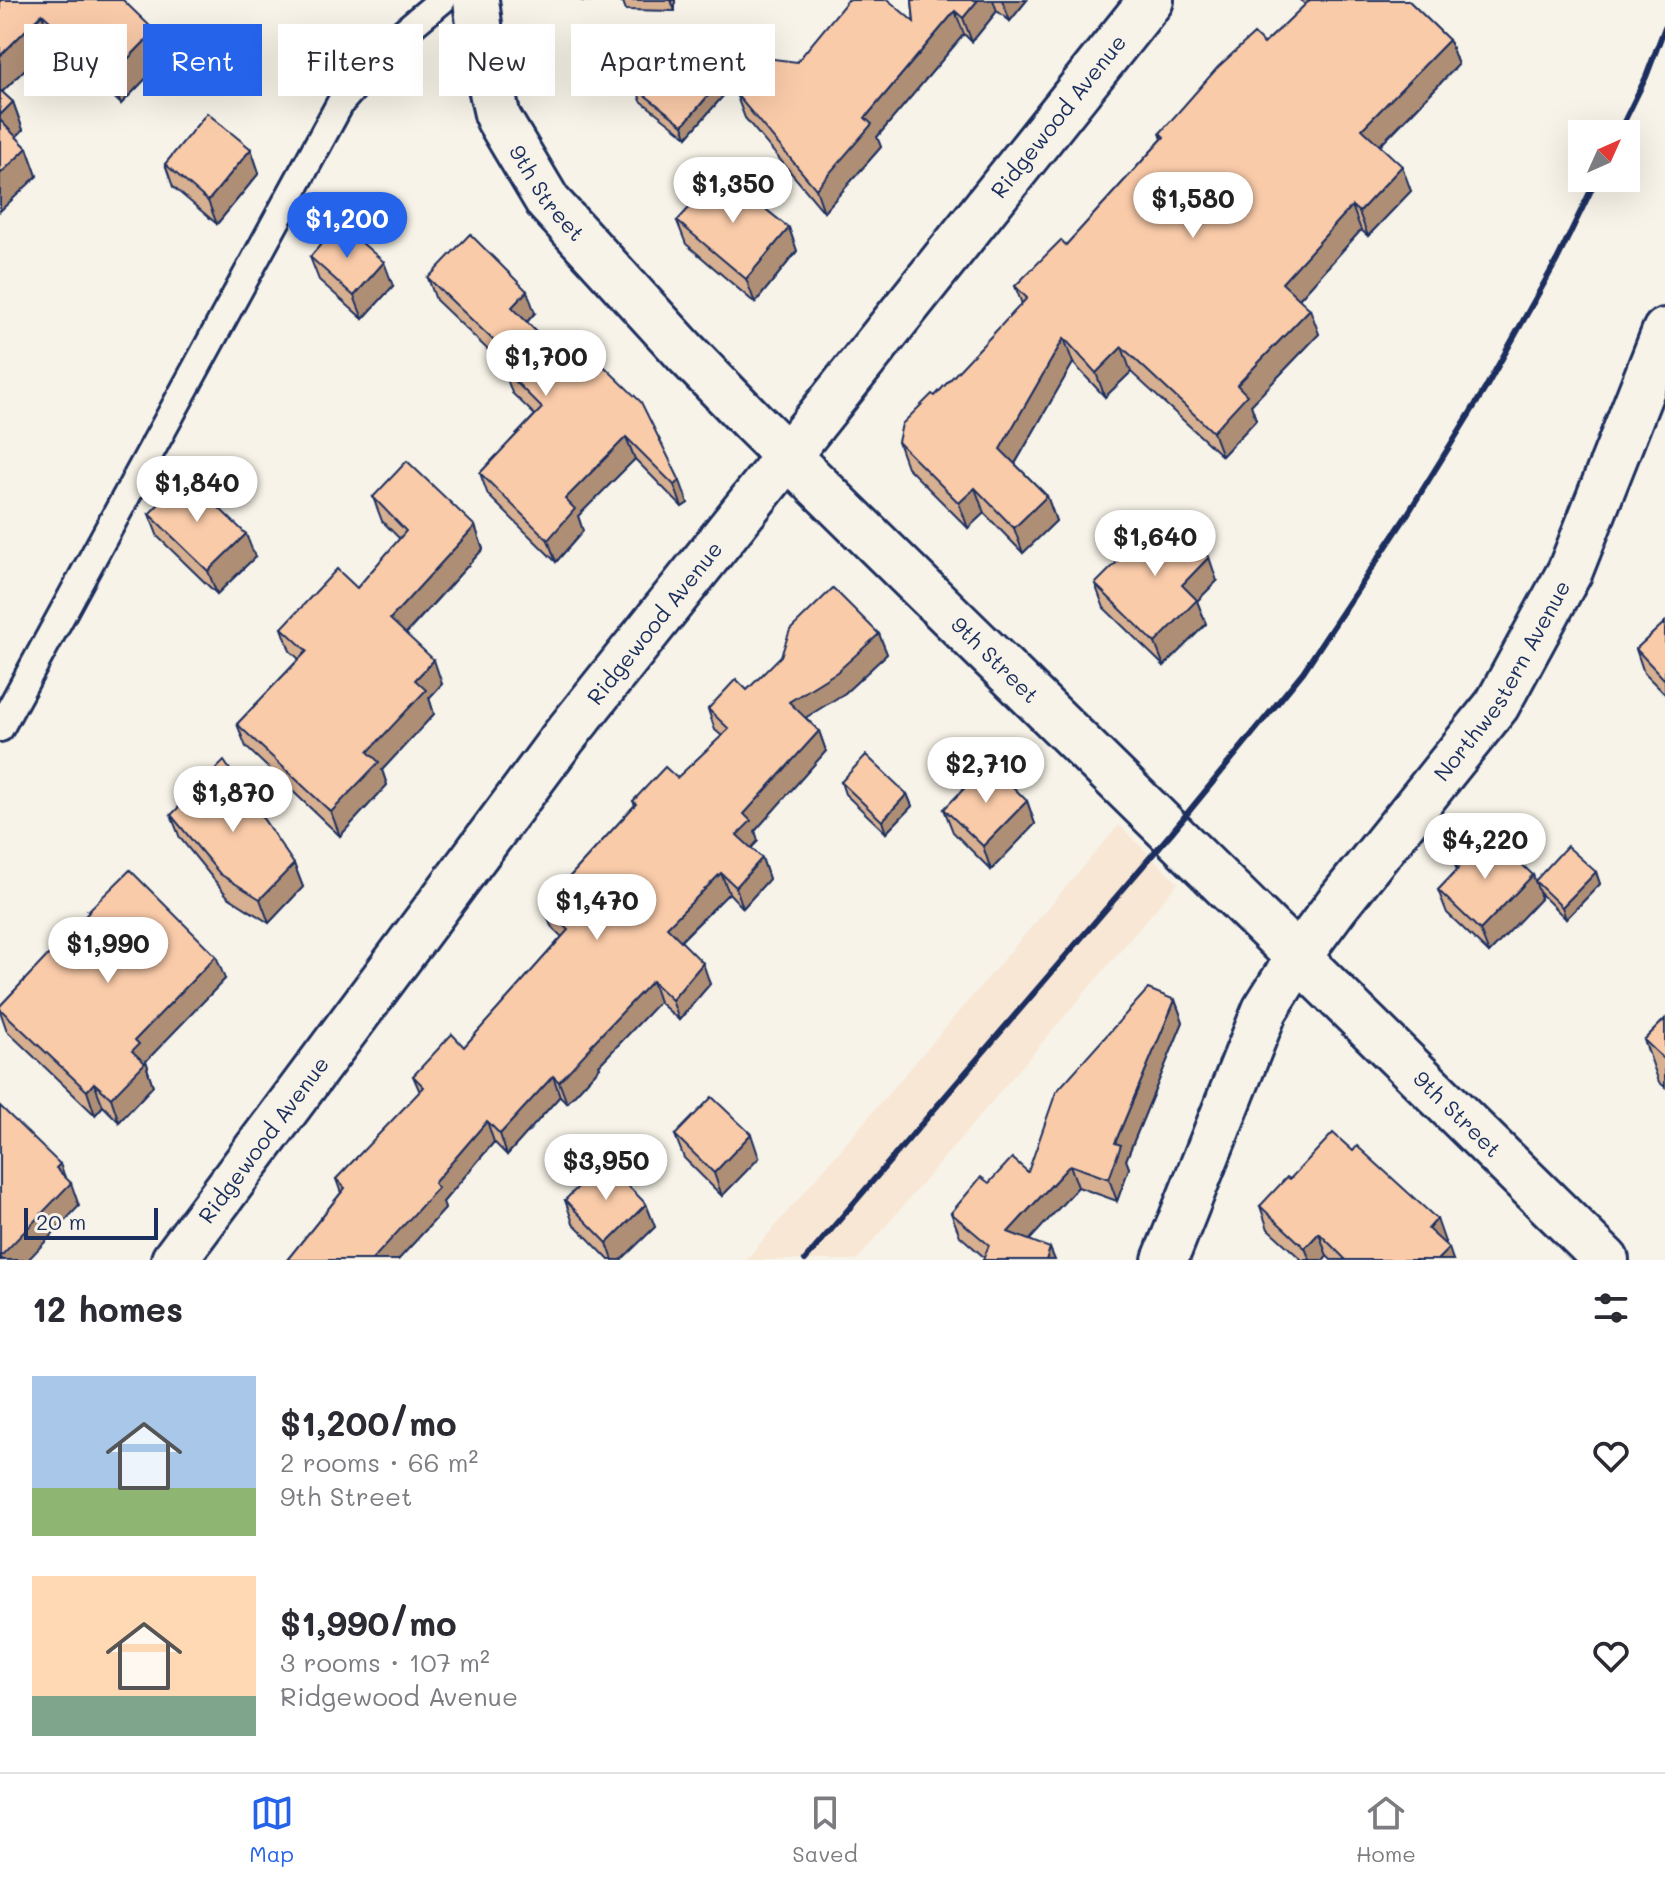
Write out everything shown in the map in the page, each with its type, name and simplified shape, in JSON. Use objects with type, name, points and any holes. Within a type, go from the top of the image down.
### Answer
[{"type":"street","name":"9th Street","points":[[476,0],[482,48],[498,118],[548,202],[684,351],[788,457],[1606,1260]]},
{"type":"street","name":"Ridgewood Avenue","points":[[174,1260],[563,738],[1151,0]]},
{"type":"street","name":"Northwestern Avenue","points":[[1165,1260],[1265,1010],[1299,956],[1497,705],[1570,571],[1665,331]]},
{"type":"lane","points":[[0,728],[341,102],[400,35],[442,0]]},
{"type":"shaded area","points":[[1119,825],[1178,883],[857,1260],[746,1260]]},
{"type":"building","points":[[0,0],[123,0],[148,24],[143,24],[143,43],[127,60],[127,24],[56,24],[42,14],[32,24],[24,24],[24,32],[0,56]]},
{"type":"building","points":[[848,0],[888,0],[914,22],[912,0],[978,0],[963,18],[955,11],[865,118],[872,124],[816,189],[738,96],[775,96],[775,59],[797,62]]},
{"type":"building","points":[[1310,0],[1408,0],[1449,40],[1362,129],[1402,166],[1359,212],[1352,206],[1282,283],[1310,309],[1237,385],[1247,395],[1213,432],[1122,347],[1096,373],[1064,338],[1000,449],[1047,496],[1014,528],[975,488],[959,503],[898,442],[902,424],[932,394],[935,396],[1027,298],[1015,286],[1061,240],[1066,245],[1164,137],[1160,133],[1218,67],[1254,34],[1264,44]]},
{"type":"building","points":[[0,90],[13,102],[0,115]]},
{"type":"building","points":[[646,96],[708,96],[683,125]]},
{"type":"building","points":[[207,113],[251,149],[208,201],[165,164]]},
{"type":"building","points":[[0,120],[27,148],[0,174]]},
{"type":"building","points":[[721,173],[789,228],[746,279],[677,221]]},
{"type":"building","points":[[339,223],[384,262],[354,296],[310,257]]},
{"type":"building","points":[[470,234],[527,291],[512,307],[568,364],[584,347],[641,402],[680,481],[674,485],[626,437],[565,499],[575,509],[548,540],[480,473],[542,408],[504,370],[514,360],[428,278]]},
{"type":"building","points":[[407,461],[475,526],[390,619],[434,660],[415,680],[426,690],[368,752],[379,762],[331,812],[237,724],[307,651],[282,628],[337,569],[357,588],[406,531],[373,497]]},
{"type":"building","points":[[186,476],[246,534],[208,571],[149,514]]},
{"type":"building","points":[[1165,514],[1209,557],[1182,585],[1197,600],[1155,643],[1095,584]]},
{"type":"building","points":[[833,588],[879,634],[837,672],[789,702],[819,731],[744,814],[751,821],[737,835],[762,858],[736,887],[721,873],[667,927],[703,963],[672,1000],[652,981],[559,1082],[553,1076],[500,1134],[487,1121],[434,1183],[438,1188],[372,1260],[287,1260],[345,1188],[336,1179],[424,1087],[413,1076],[452,1034],[464,1047],[568,930],[543,906],[636,804],[633,801],[665,767],[677,778],[729,729],[708,709],[736,679],[747,690],[781,656],[790,630]]},
{"type":"building","points":[[1665,622],[1665,680],[1636,649]]},
{"type":"building","points":[[866,755],[907,794],[882,821],[841,782]]},
{"type":"building","points":[[224,761],[294,864],[260,899],[220,874],[171,815]]},
{"type":"building","points":[[989,763],[1027,801],[983,846],[944,809]]},
{"type":"building","points":[[1487,831],[1533,875],[1480,930],[1438,890],[1459,868],[1455,865]]},
{"type":"building","points":[[1567,846],[1596,872],[1562,907],[1535,881]]},
{"type":"building","points":[[130,870],[216,956],[135,1040],[139,1044],[132,1051],[145,1063],[111,1098],[94,1083],[87,1091],[0,1006]]},
{"type":"building","points":[[1148,989],[1175,1000],[1115,1143],[1121,1145],[1109,1179],[1070,1165],[1008,1232],[1050,1248],[1046,1260],[983,1260],[989,1245],[951,1213],[981,1177],[989,1183],[1012,1158],[1028,1172],[1056,1092]]},
{"type":"building","points":[[1665,1019],[1665,1060],[1644,1040]]},
{"type":"building","points":[[712,1097],[751,1134],[714,1173],[675,1135]]},
{"type":"building","points":[[0,1106],[60,1164],[56,1168],[71,1183],[0,1257]]},
{"type":"building","points":[[1333,1133],[1353,1151],[1357,1146],[1437,1219],[1428,1229],[1449,1248],[1437,1260],[1346,1260],[1319,1233],[1305,1248],[1260,1206]]},
{"type":"building","points":[[604,1161],[646,1204],[607,1243],[565,1200]]},
{"type":"railway","points":[[1625,120],[1665,27]]},
{"type":"railway","points":[[805,1260],[1172,832],[1303,672],[1407,515],[1485,389],[1557,260],[1590,192]]}]
